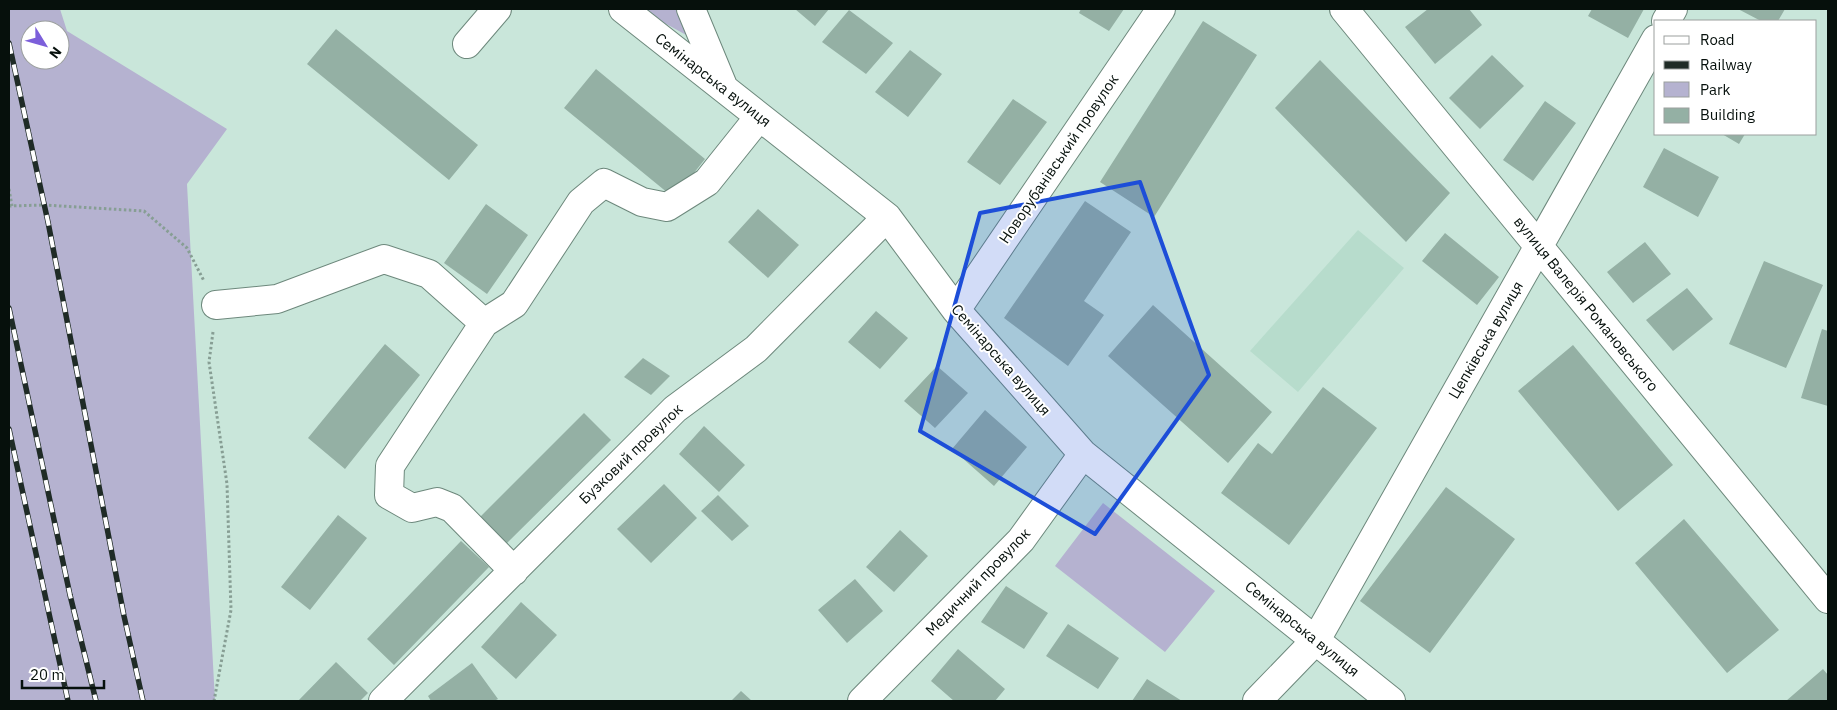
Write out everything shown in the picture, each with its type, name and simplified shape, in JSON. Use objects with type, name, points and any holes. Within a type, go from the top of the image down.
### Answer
[{"type":"street","points":[[466,44],[497,9]]},
{"type":"street","name":"Семінарська вулиця","points":[[623,9],[887,217],[956,310],[1083,454],[1391,701]]},
{"type":"street","points":[[691,9],[724,89]]},
{"type":"street","name":"Новорубанівський провулок","points":[[956,310],[1161,9]]},
{"type":"street","name":"вулиця Валерія Романовського","points":[[1344,9],[1828,599]]},
{"type":"street","points":[[1667,20],[1673,9]]},
{"type":"street","name":"Цепківська вулиця","points":[[1257,701],[1316,640],[1654,43]]},
{"type":"street","points":[[514,571],[452,508],[437,502],[412,508],[389,495],[390,466],[484,323],[514,304],[581,202],[604,183],[642,202],[666,207],[707,182],[759,116]]},
{"type":"street","name":"Бузковий провулок","points":[[383,701],[675,409],[756,349],[887,217]]},
{"type":"street","points":[[216,305],[277,299],[384,259],[429,274],[484,323]]},
{"type":"street","name":"Медичний провулок","points":[[862,701],[1021,540],[1083,454]]},
{"type":"path","points":[[9,189],[10,206],[44,205],[144,211],[187,248],[216,305],[209,362],[227,484],[231,610],[214,701]]},
{"type":"highlighted area","points":[[1140,182],[1209,375],[1095,534],[920,431],[980,213]]},
{"type":"shaded area","points":[[1358,230],[1404,268],[1298,392],[1250,351]]},
{"type":"green space","points":[[9,9],[60,9],[64,20],[20,20],[20,70],[70,70],[70,33],[227,129],[187,184],[215,701],[9,701]]},
{"type":"green space","points":[[639,9],[680,9],[688,36]]},
{"type":"green space","points":[[1103,503],[1215,591],[1165,652],[1055,566]]},
{"type":"building","points":[[795,9],[829,9],[815,26]]},
{"type":"building","points":[[1081,9],[1124,9],[1109,31],[1079,13]]},
{"type":"building","points":[[1428,9],[1469,9],[1482,25],[1435,64],[1405,27]]},
{"type":"building","points":[[1592,9],[1644,9],[1628,38],[1588,16]]},
{"type":"building","points":[[1738,9],[1785,9],[1779,20],[1759,20]]},
{"type":"building","points":[[849,10],[893,43],[866,74],[822,42]]},
{"type":"building","points":[[1203,21],[1257,55],[1154,217],[1100,182]]},
{"type":"building","points":[[336,29],[478,145],[449,180],[307,64]]},
{"type":"building","points":[[910,50],[942,74],[908,117],[875,92]]},
{"type":"building","points":[[1492,55],[1524,86],[1480,129],[1449,98]]},
{"type":"building","points":[[1320,60],[1450,193],[1406,242],[1275,108]]},
{"type":"building","points":[[596,69],[705,159],[674,198],[564,108]]},
{"type":"building","points":[[1013,99],[1047,122],[1000,185],[967,162]]},
{"type":"building","points":[[1545,101],[1576,123],[1533,181],[1503,160]]},
{"type":"building","points":[[1724,135],[1744,135],[1739,144]]},
{"type":"building","points":[[1664,148],[1719,177],[1698,217],[1643,187]]},
{"type":"building","points":[[1085,201],[1131,232],[1084,301],[1104,315],[1068,366],[1004,318]]},
{"type":"building","points":[[486,204],[528,235],[487,294],[444,263]]},
{"type":"building","points":[[758,209],[799,245],[768,278],[728,242]]},
{"type":"building","points":[[1445,233],[1499,277],[1477,305],[1422,261]]},
{"type":"building","points":[[1645,242],[1671,274],[1633,303],[1607,272]]},
{"type":"building","points":[[1764,261],[1823,285],[1786,368],[1729,344]]},
{"type":"building","points":[[1687,288],[1713,319],[1673,351],[1646,320]]},
{"type":"building","points":[[1153,305],[1272,412],[1228,463],[1108,356]]},
{"type":"building","points":[[876,311],[908,338],[880,369],[848,342]]},
{"type":"building","points":[[1822,329],[1828,331],[1828,406],[1801,398]]},
{"type":"building","points":[[385,344],[420,375],[345,469],[308,438]]},
{"type":"building","points":[[1573,345],[1673,465],[1618,511],[1518,391]]},
{"type":"building","points":[[643,358],[670,376],[651,395],[624,377]]},
{"type":"building","points":[[937,366],[968,393],[935,428],[904,401]]},
{"type":"building","points":[[1323,387],[1377,428],[1289,545],[1221,493],[1258,443],[1272,454]]},
{"type":"building","points":[[985,410],[1027,447],[994,486],[952,449]]},
{"type":"building","points":[[584,413],[611,440],[501,549],[474,523]]},
{"type":"building","points":[[704,426],[745,465],[719,492],[679,454]]},
{"type":"building","points":[[664,484],[697,518],[651,563],[617,529]]},
{"type":"building","points":[[1446,487],[1515,539],[1430,653],[1360,601]]},
{"type":"building","points":[[718,495],[749,526],[732,541],[701,511]]},
{"type":"building","points":[[338,515],[367,538],[310,610],[281,587]]},
{"type":"building","points":[[1684,519],[1779,630],[1727,673],[1635,563]]},
{"type":"building","points":[[900,530],[928,556],[894,592],[866,567]]},
{"type":"building","points":[[461,541],[489,567],[394,665],[367,639]]},
{"type":"building","points":[[855,579],[883,611],[847,643],[818,610]]},
{"type":"building","points":[[1006,586],[1048,613],[1024,649],[981,622]]},
{"type":"building","points":[[521,602],[557,635],[516,679],[481,647]]},
{"type":"building","points":[[1068,624],[1119,658],[1098,689],[1046,656]]},
{"type":"building","points":[[958,649],[1005,689],[995,701],[954,701],[931,681]]},
{"type":"building","points":[[336,662],[368,693],[360,701],[298,701]]},
{"type":"building","points":[[472,663],[498,699],[494,701],[431,701],[428,696]]},
{"type":"building","points":[[1823,669],[1828,675],[1828,701],[1786,701]]},
{"type":"building","points":[[1147,679],[1182,701],[1132,701]]},
{"type":"building","points":[[741,691],[752,701],[731,701]]},
{"type":"railway","points":[[9,43],[48,222],[124,616],[143,701]]},
{"type":"railway","points":[[9,308],[70,595],[96,701]]},
{"type":"railway","points":[[9,429],[68,701]]}]
